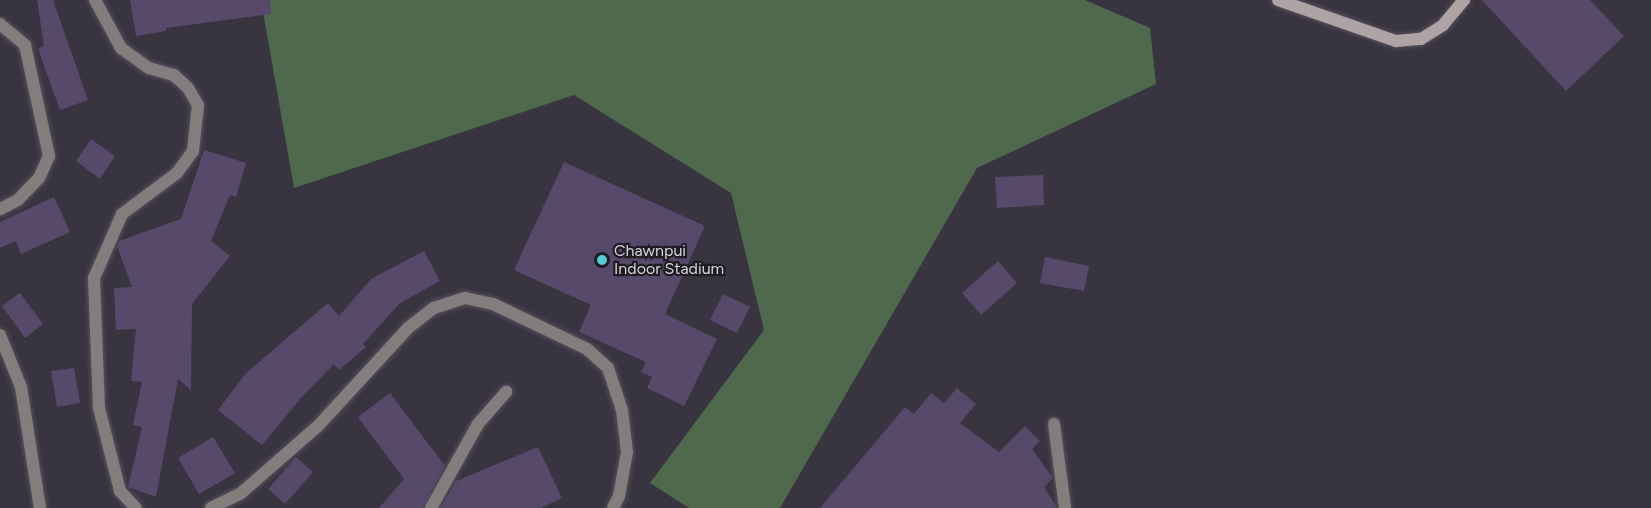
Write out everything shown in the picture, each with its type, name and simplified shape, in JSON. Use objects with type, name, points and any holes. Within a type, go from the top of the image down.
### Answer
[{"type":"street","points":[[95,0],[121,48],[148,68],[174,75],[188,88],[198,105],[193,151],[177,173],[122,214],[107,241],[94,278],[99,408],[120,491],[136,508]]},
{"type":"street","points":[[1278,0],[1396,41],[1421,39],[1443,25],[1464,0]]},
{"type":"street","points":[[0,24],[25,45],[49,156],[39,178],[18,200],[0,209]]},
{"type":"street","points":[[211,508],[240,494],[318,426],[408,328],[434,308],[465,298],[493,304],[587,349],[608,368],[622,410],[627,452],[620,496],[613,508]]},
{"type":"street","points":[[0,335],[21,387],[40,508]]},
{"type":"street","points":[[431,508],[478,424],[506,392]]},
{"type":"street","points":[[1054,424],[1065,508]]},
{"type":"green space","points":[[261,0],[1085,0],[1150,28],[1156,84],[977,168],[780,508],[689,508],[650,483],[764,330],[731,193],[574,95],[294,188]]},
{"type":"building","points":[[37,0],[53,0],[88,100],[60,110],[38,49],[44,46]]},
{"type":"building","points":[[130,0],[270,0],[271,14],[166,28],[166,31],[136,36]]},
{"type":"building","points":[[1482,0],[1590,0],[1624,36],[1566,91]]},
{"type":"building","points":[[91,139],[115,156],[100,179],[76,161]]},
{"type":"building","points":[[204,150],[246,163],[236,197],[230,195],[211,241],[230,256],[192,304],[191,390],[178,379],[156,497],[128,487],[142,427],[133,425],[142,382],[131,381],[136,329],[116,330],[114,288],[132,287],[117,246],[119,241],[181,219]]},
{"type":"building","name":"Chawnpui Indoor Stadium","points":[[564,162],[705,226],[665,314],[717,339],[684,406],[647,388],[652,377],[641,372],[646,362],[579,332],[591,305],[514,270]]},
{"type":"building","points":[[1043,175],[1044,205],[997,208],[995,177]]},
{"type":"building","points":[[54,197],[70,232],[21,254],[16,241],[0,248],[0,222]]},
{"type":"building","points":[[424,251],[440,281],[400,303],[363,344],[366,347],[339,370],[334,364],[300,399],[262,445],[218,410],[246,373],[328,303],[339,316],[371,279]]},
{"type":"building","points":[[1045,257],[1089,266],[1084,291],[1040,283]]},
{"type":"building","points":[[998,261],[1017,283],[981,315],[962,293]]},
{"type":"building","points":[[20,293],[43,324],[25,338],[2,306]]},
{"type":"building","points":[[723,294],[750,307],[737,333],[710,320]]},
{"type":"building","points":[[74,368],[80,403],[57,407],[51,371]]},
{"type":"building","points":[[957,388],[976,404],[960,423],[999,452],[1025,426],[1040,441],[1032,449],[1053,478],[1044,487],[1057,508],[820,508],[905,407],[914,414],[931,393],[944,403]]},
{"type":"building","points":[[390,393],[445,466],[423,508],[379,508],[404,479],[358,417]]},
{"type":"building","points":[[213,437],[235,473],[199,494],[178,458]]},
{"type":"building","points":[[538,447],[562,498],[541,508],[440,508],[456,481]]},
{"type":"building","points":[[296,457],[313,472],[285,504],[268,489]]},
{"type":"place","name":"Chawnpui Indoor Stadium","points":[[602,260]]}]
